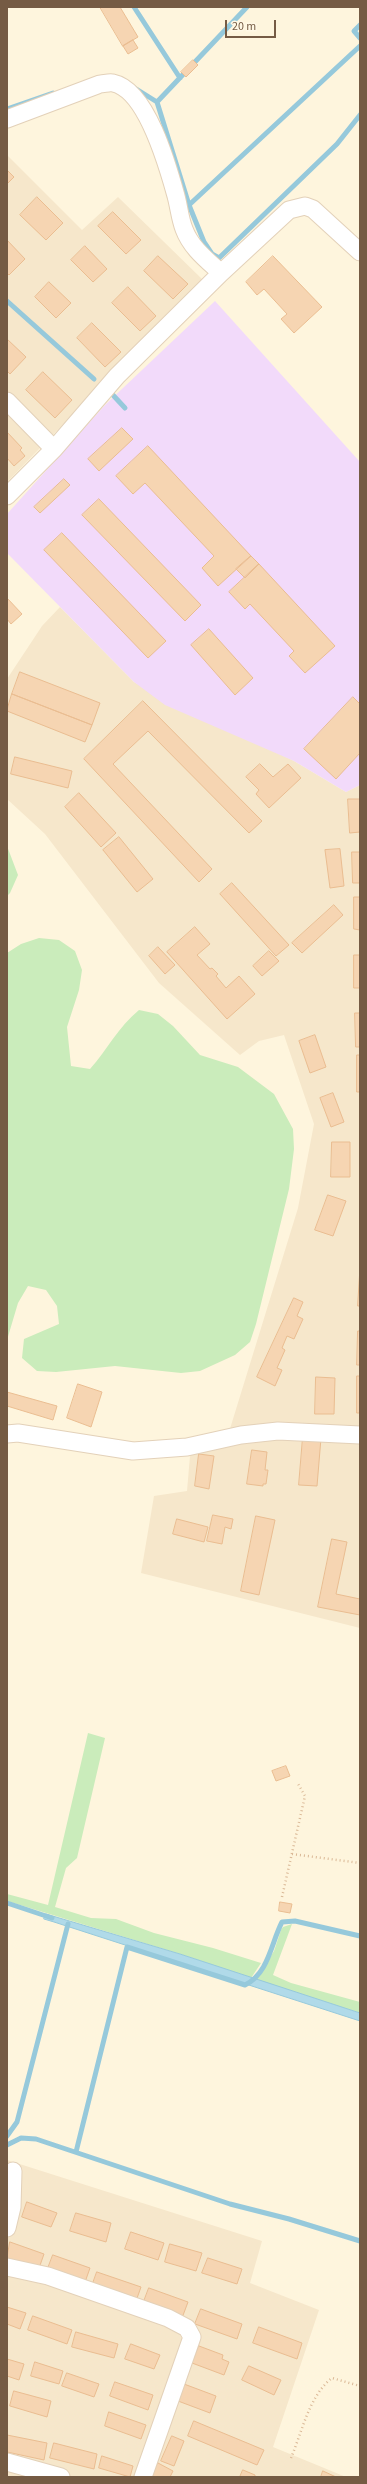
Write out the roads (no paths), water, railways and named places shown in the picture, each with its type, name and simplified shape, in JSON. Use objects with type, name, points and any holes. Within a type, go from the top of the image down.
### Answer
[{"type":"street","points":[[7,118],[100,84],[112,83],[125,90],[140,105],[152,123],[176,196],[184,229],[197,252],[221,273]]},
{"type":"street","points":[[7,496],[54,449],[96,398],[221,273],[289,210],[305,206],[314,209],[360,252]]},
{"type":"street","points":[[7,401],[54,449]]},
{"type":"street","points":[[7,1434],[18,1433],[132,1451],[187,1447],[241,1435],[278,1431],[360,1435]]},
{"type":"street","points":[[7,2228],[12,2207],[13,2171]]},
{"type":"street","points":[[7,2267],[48,2276],[168,2318],[187,2328],[192,2337],[143,2477]]},
{"type":"street","points":[[7,2462],[61,2477]]},
{"type":"water","points":[[46,1914],[180,1954],[360,2013],[360,2021],[44,1919]]},
{"type":"waterway","points":[[134,7],[180,78]]},
{"type":"waterway","points":[[157,102],[247,7]]},
{"type":"waterway","points":[[360,25],[354,31],[360,38]]},
{"type":"waterway","points":[[189,205],[360,46]]},
{"type":"waterway","points":[[133,87],[157,102],[189,205],[204,242],[212,254],[219,258],[337,144],[360,115]]},
{"type":"waterway","points":[[7,109],[53,93]]},
{"type":"waterway","points":[[7,301],[94,379]]},
{"type":"waterway","points":[[112,394],[125,408]]},
{"type":"waterway","points":[[7,1903],[52,1918]]},
{"type":"waterway","points":[[76,2152],[127,1947],[245,1985],[253,1980],[264,1965],[282,1922],[295,1921],[360,1936]]},
{"type":"waterway","points":[[7,2136],[17,2122],[68,1924]]},
{"type":"waterway","points":[[7,2145],[21,2138],[36,2139],[230,2204],[289,2219],[360,2241]]}]
